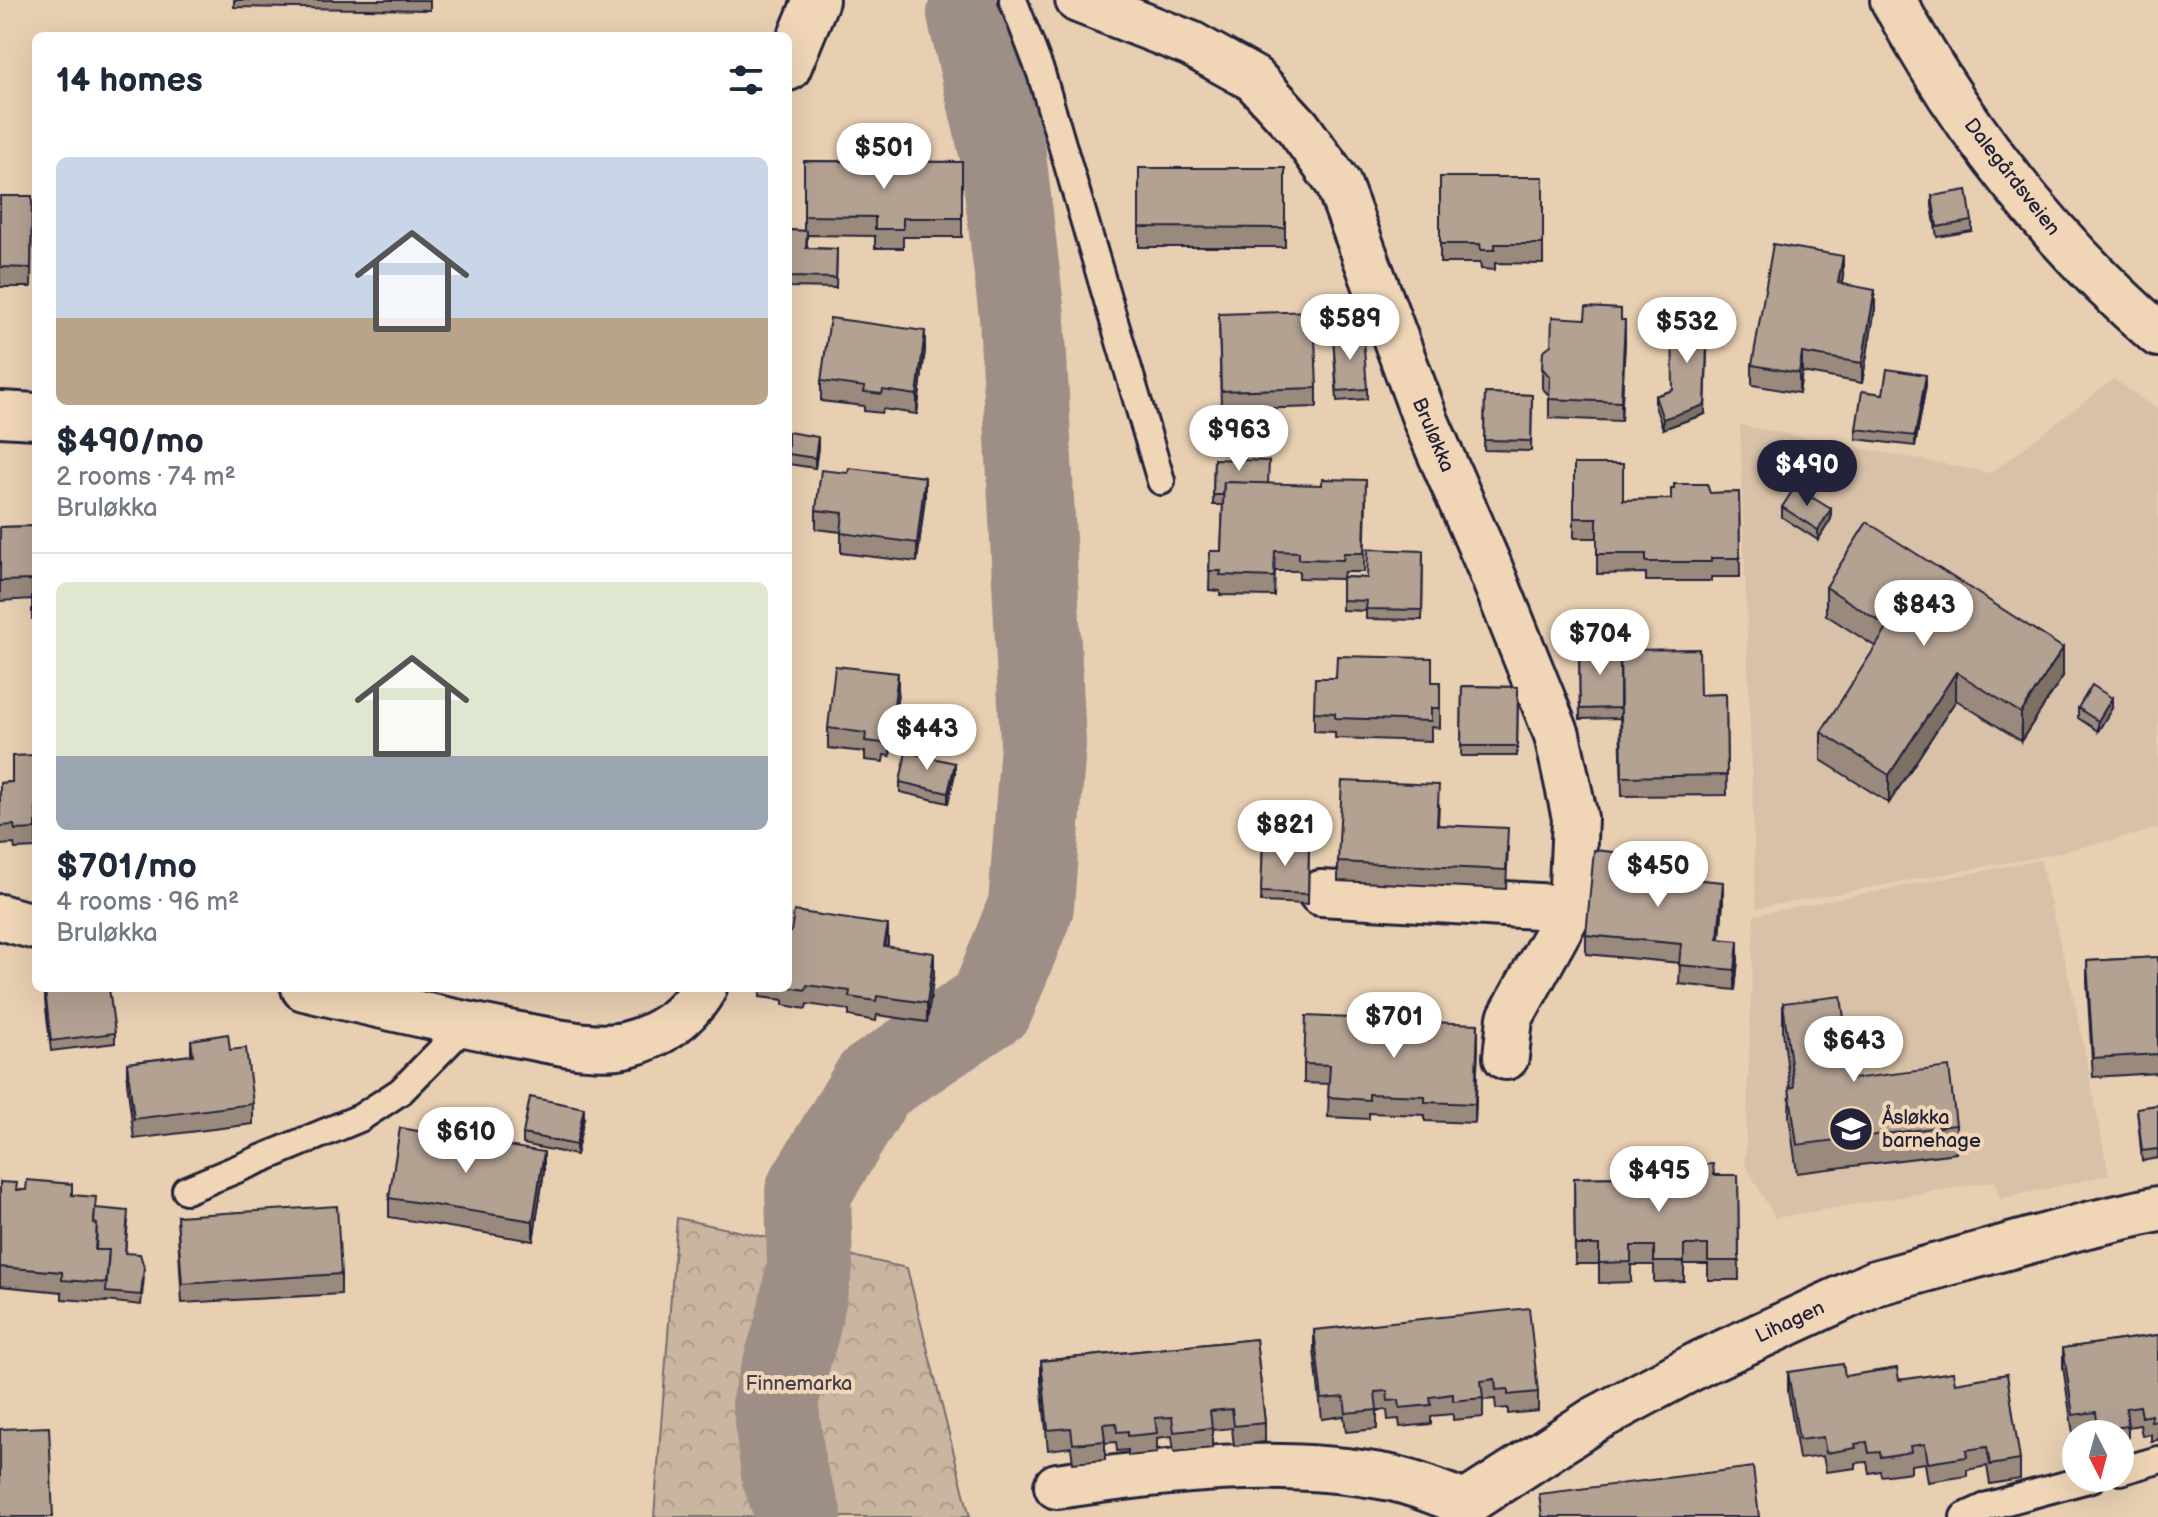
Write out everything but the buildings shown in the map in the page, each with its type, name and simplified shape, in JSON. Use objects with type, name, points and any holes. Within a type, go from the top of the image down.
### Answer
[{"type":"street","points":[[792,58],[816,0]]},
{"type":"street","name":"Bruløkka","points":[[1078,0],[1191,44],[1254,79],[1298,127],[1338,183],[1426,421],[1495,580],[1557,735],[1575,818],[1571,908],[1510,1018],[1506,1057]]},
{"type":"street","name":"Dalegårdsveien","points":[[1893,0],[1950,96],[1995,161],[2060,238],[2158,334]]},
{"type":"street","points":[[0,414],[32,416]]},
{"type":"street","points":[[1321,893],[1571,908]]},
{"type":"street","points":[[0,917],[32,926]]},
{"type":"street","points":[[322,992],[466,1025],[576,1045],[625,1045],[661,1033],[688,1011],[701,992]]},
{"type":"street","name":"Lihagen","points":[[1463,1510],[1594,1420],[1701,1363],[1875,1283],[2087,1225],[2158,1209]]},
{"type":"street","points":[[1057,1486],[1200,1467],[1337,1468],[1395,1478],[1463,1510]]},
{"type":"lane","points":[[1013,0],[1041,73],[1161,481]]},
{"type":"lane","points":[[186,1190],[360,1118],[401,1091],[466,1025]]},
{"type":"lane","points":[[2134,1467],[2158,1460]]},
{"type":"lane","points":[[1964,1517],[1988,1506],[2062,1486]]},
{"type":"shaded area","points":[[2114,379],[2158,410],[2158,829],[2039,857],[1756,908],[1740,425],[1991,473]]},
{"type":"shaded area","points":[[2040,860],[2076,1007],[2109,1175],[1999,1199],[1995,1181],[1775,1218],[1745,1164],[1754,915]]},
{"type":"green space","name":"Finnemarka","points":[[677,1218],[907,1268],[970,1517],[654,1517]]},
{"type":"waterway","points":[[799,1517],[784,1474],[775,1401],[797,1328],[810,1266],[808,1192],[874,1083],[992,1004],[1031,906],[1043,744],[1022,316],[1003,155],[970,14]]},
{"type":"place","name":"Åsløkka barnehage","points":[[1851,1129]]}]
